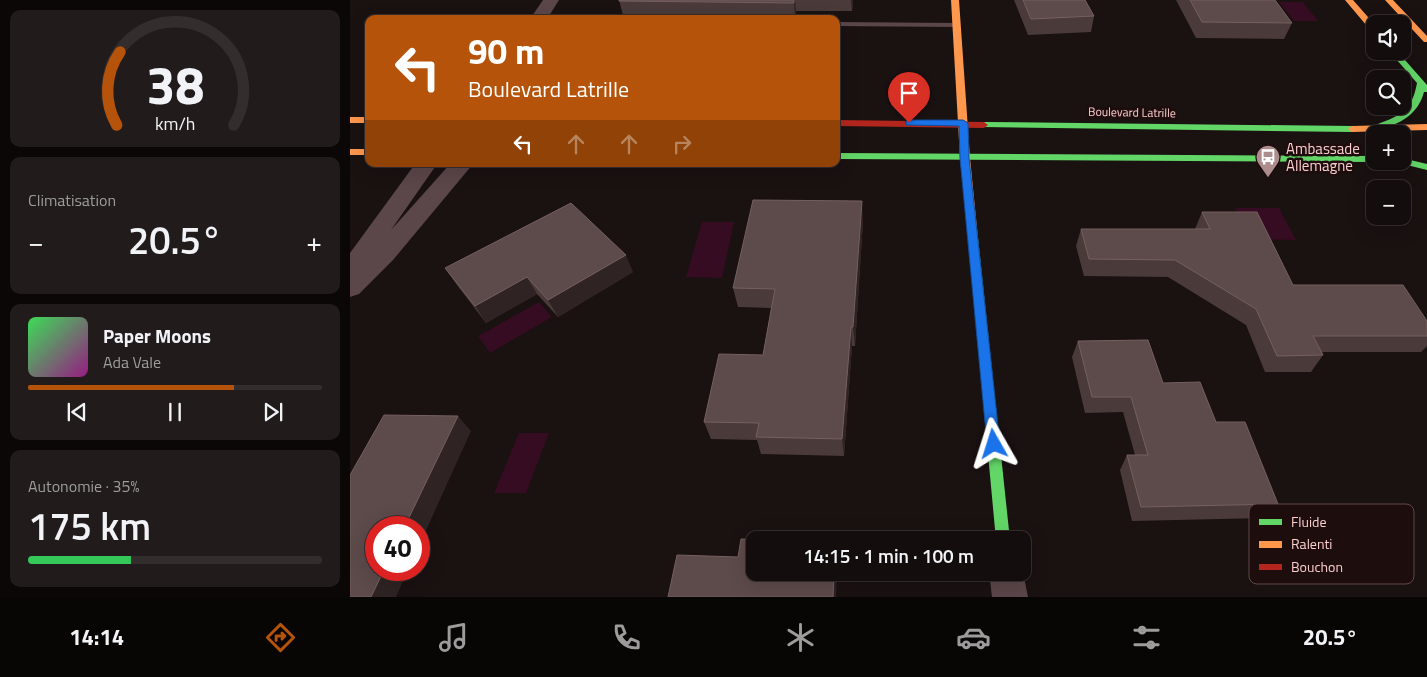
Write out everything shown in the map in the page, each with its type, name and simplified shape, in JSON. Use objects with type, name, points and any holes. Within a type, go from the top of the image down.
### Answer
[{"type":"street","points":[[541,15],[551,0]]},
{"type":"street","points":[[956,0],[965,158],[1002,531]]},
{"type":"street","points":[[1349,0],[1366,20]]},
{"type":"street","points":[[1388,0],[1427,40]]},
{"type":"street","points":[[1386,125],[1399,120],[1412,111],[1420,100],[1424,87],[1401,60]]},
{"type":"street","points":[[350,120],[365,120]]},
{"type":"street","name":"Boulevard Latrille","points":[[840,123],[1366,129]]},
{"type":"street","name":"Boulevard Latrille","points":[[1411,128],[1427,127]]},
{"type":"street","points":[[350,152],[365,152]]},
{"type":"street","points":[[840,156],[1366,159]]},
{"type":"street","points":[[1411,160],[1427,160]]},
{"type":"street","points":[[1411,163],[1427,167]]},
{"type":"street","points":[[350,277],[364,250],[424,167]]},
{"type":"street","points":[[350,287],[384,254],[459,167]]},
{"type":"street","points":[[1008,581],[1010,597]]},
{"type":"lane","points":[[840,24],[957,25]]},
{"type":"shaded area","points":[[1279,2],[1303,2],[1318,21],[1294,21]]},
{"type":"shaded area","points":[[1235,208],[1279,208],[1296,240],[1252,239]]},
{"type":"shaded area","points":[[702,222],[734,222],[722,278],[686,277]]},
{"type":"shaded area","points":[[539,302],[552,317],[490,353],[478,336]]},
{"type":"shaded area","points":[[519,433],[549,433],[526,493],[494,493]]},
{"type":"building","points":[[794,0],[794,3],[619,1]]},
{"type":"building","points":[[1023,0],[1085,0],[1094,16],[1031,19]]},
{"type":"building","points":[[1190,0],[1275,0],[1292,23],[1202,22]]},
{"type":"building","points":[[753,200],[862,201],[853,327],[851,327],[842,439],[756,437],[759,423],[704,422],[719,354],[763,355],[775,289],[733,288]]},
{"type":"building","points":[[571,203],[626,255],[548,300],[527,277],[475,306],[445,268]]},
{"type":"building","points":[[1202,212],[1257,212],[1293,285],[1403,285],[1427,321],[1427,336],[1313,336],[1323,355],[1277,356],[1256,309],[1175,260],[1089,259],[1081,229],[1210,229]]},
{"type":"building","points":[[1148,340],[1163,383],[1200,382],[1216,422],[1245,422],[1278,504],[1141,507],[1127,455],[1148,455],[1131,397],[1092,397],[1078,341]]},
{"type":"building","points":[[384,415],[458,416],[410,516],[365,516],[365,581],[379,581],[371,597],[350,597],[350,475]]},
{"type":"building","points":[[741,539],[746,539],[746,581],[834,581],[833,597],[668,597],[677,555],[738,557]]},
{"type":"traffic: fast","points":[[1401,60],[1427,90]]},
{"type":"traffic: fast","points":[[1384,125],[1398,120],[1410,112],[1417,101],[1421,83]]},
{"type":"traffic: fast","points":[[984,125],[1352,129]]},
{"type":"traffic: fast","points":[[840,156],[1366,159]]},
{"type":"traffic: fast","points":[[1411,163],[1427,167]]},
{"type":"traffic: fast","points":[[972,228],[1002,531]]},
{"type":"traffic: slow","points":[[955,0],[965,158],[972,228]]},
{"type":"traffic: slow","points":[[1349,0],[1366,20]]},
{"type":"traffic: slow","points":[[1389,0],[1427,40]]},
{"type":"traffic: slow","points":[[350,120],[365,120]]},
{"type":"traffic: slow","points":[[1352,129],[1427,127]]},
{"type":"traffic: slow","points":[[350,152],[365,152]]},
{"type":"traffic: jam","points":[[840,123],[984,125]]},
{"type":"place","name":"Ambassade Allemagne","points":[[1268,178]]},
{"type":"route","points":[[909,123],[963,123],[994,444]]}]
